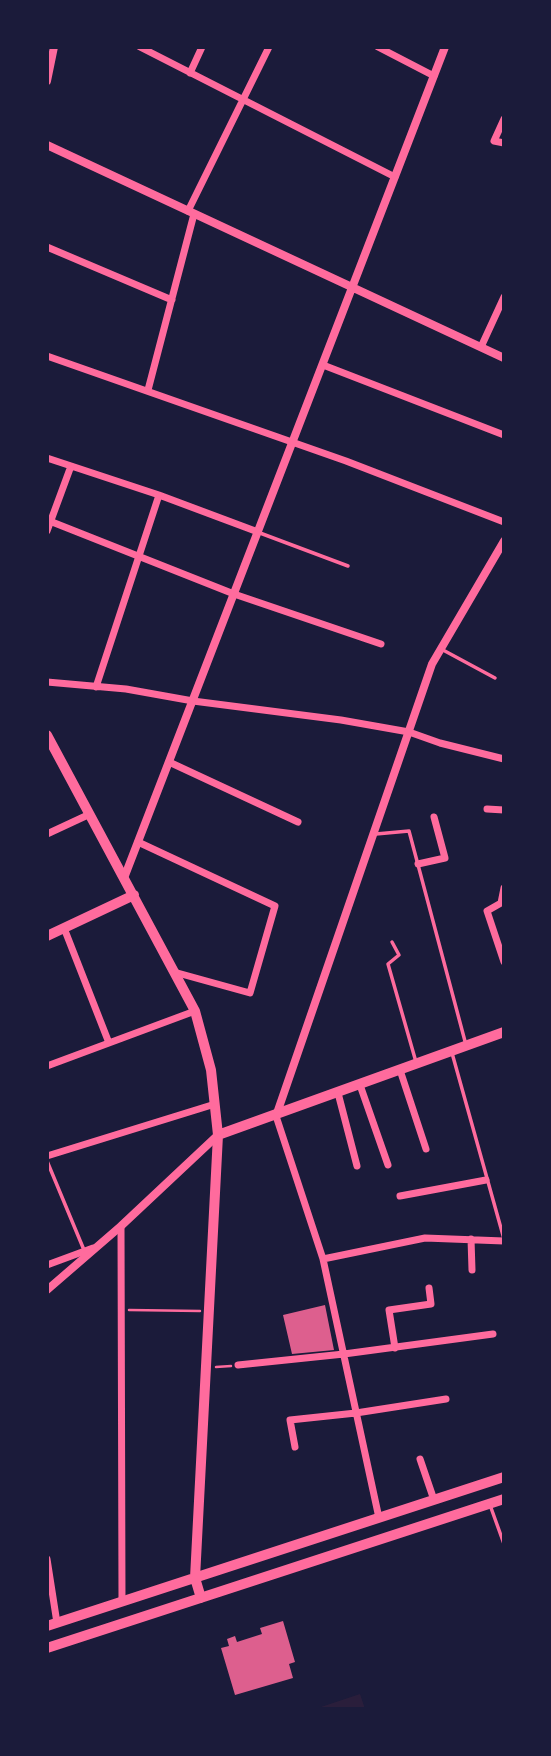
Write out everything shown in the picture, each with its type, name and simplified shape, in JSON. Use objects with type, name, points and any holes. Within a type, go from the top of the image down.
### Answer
[{"type":"main road","points":[[47,735],[195,1010],[211,1070],[218,1135],[195,1578],[201,1598]]},
{"type":"main road","points":[[47,936],[134,895]]},
{"type":"main road","points":[[218,1135],[504,1032]]},
{"type":"main road","points":[[52,1625],[504,1477]]},
{"type":"main road","points":[[47,1648],[504,1499]]},
{"type":"street","points":[[47,81],[54,47]]},
{"type":"street","points":[[139,47],[395,177]]},
{"type":"street","points":[[190,73],[202,47]]},
{"type":"street","points":[[148,390],[172,300],[191,212],[268,47]]},
{"type":"street","points":[[378,47],[434,76]]},
{"type":"street","points":[[124,878],[445,47]]},
{"type":"street","points":[[504,119],[494,141],[504,144]]},
{"type":"street","points":[[47,145],[504,358]]},
{"type":"street","points":[[47,247],[172,300]]},
{"type":"street","points":[[481,347],[504,297]]},
{"type":"street","points":[[47,356],[293,442],[504,522]]},
{"type":"street","points":[[323,365],[504,435]]},
{"type":"street","points":[[47,458],[159,495],[258,532]]},
{"type":"street","points":[[47,531],[71,466]]},
{"type":"street","points":[[96,687],[159,495]]},
{"type":"street","points":[[49,520],[234,594],[381,644]]},
{"type":"street","points":[[379,1518],[323,1259],[276,1116],[432,664],[504,541]]},
{"type":"street","points":[[47,682],[126,689],[192,701],[341,720],[409,732],[440,743],[504,759]]},
{"type":"street","points":[[169,762],[298,822]]},
{"type":"street","points":[[487,809],[504,810]]},
{"type":"street","points":[[47,834],[90,814]]},
{"type":"street","points":[[418,864],[445,858],[434,817]]},
{"type":"street","points":[[138,842],[275,906],[250,993],[174,972]]},
{"type":"street","points":[[504,888],[501,903],[487,911],[504,962]]},
{"type":"street","points":[[64,928],[109,1043]]},
{"type":"street","points":[[47,1066],[195,1010]]},
{"type":"street","points":[[400,1070],[426,1149]]},
{"type":"street","points":[[360,1085],[388,1165]]},
{"type":"street","points":[[338,1093],[357,1166]]},
{"type":"street","points":[[47,1156],[215,1104]]},
{"type":"street","points":[[47,1290],[121,1226],[218,1135]]},
{"type":"street","points":[[400,1196],[486,1180]]},
{"type":"street","points":[[121,1226],[122,1602]]},
{"type":"street","points":[[323,1259],[425,1238],[504,1240]]},
{"type":"street","points":[[471,1240],[472,1270]]},
{"type":"street","points":[[47,1265],[97,1247]]},
{"type":"street","points":[[395,1348],[389,1310],[431,1304],[429,1288]]},
{"type":"street","points":[[238,1365],[395,1348],[492,1334]]},
{"type":"street","points":[[295,1447],[290,1420],[446,1399]]},
{"type":"street","points":[[420,1458],[434,1500]]},
{"type":"street","points":[[47,1559],[52,1625]]},
{"type":"lane","points":[[258,532],[348,566]]},
{"type":"lane","points":[[441,649],[495,678]]},
{"type":"lane","points":[[374,834],[409,831],[466,1045]]},
{"type":"lane","points":[[392,942],[399,955],[388,964],[417,1064]]},
{"type":"lane","points":[[452,1051],[504,1240]]},
{"type":"lane","points":[[47,1161],[85,1251]]},
{"type":"lane","points":[[490,1503],[504,1544]]},
{"type":"path","points":[[122,1310],[209,1311]]},
{"type":"path","points":[[206,1368],[238,1365]]},
{"type":"shaded area","points":[[360,1694],[365,1709],[321,1707]]},
{"type":"building","points":[[325,1305],[334,1350],[292,1354],[283,1315]]},
{"type":"building","points":[[283,1621],[295,1662],[289,1664],[293,1678],[235,1695],[221,1648],[229,1646],[227,1639],[235,1636],[237,1642],[262,1634],[260,1628]]}]
